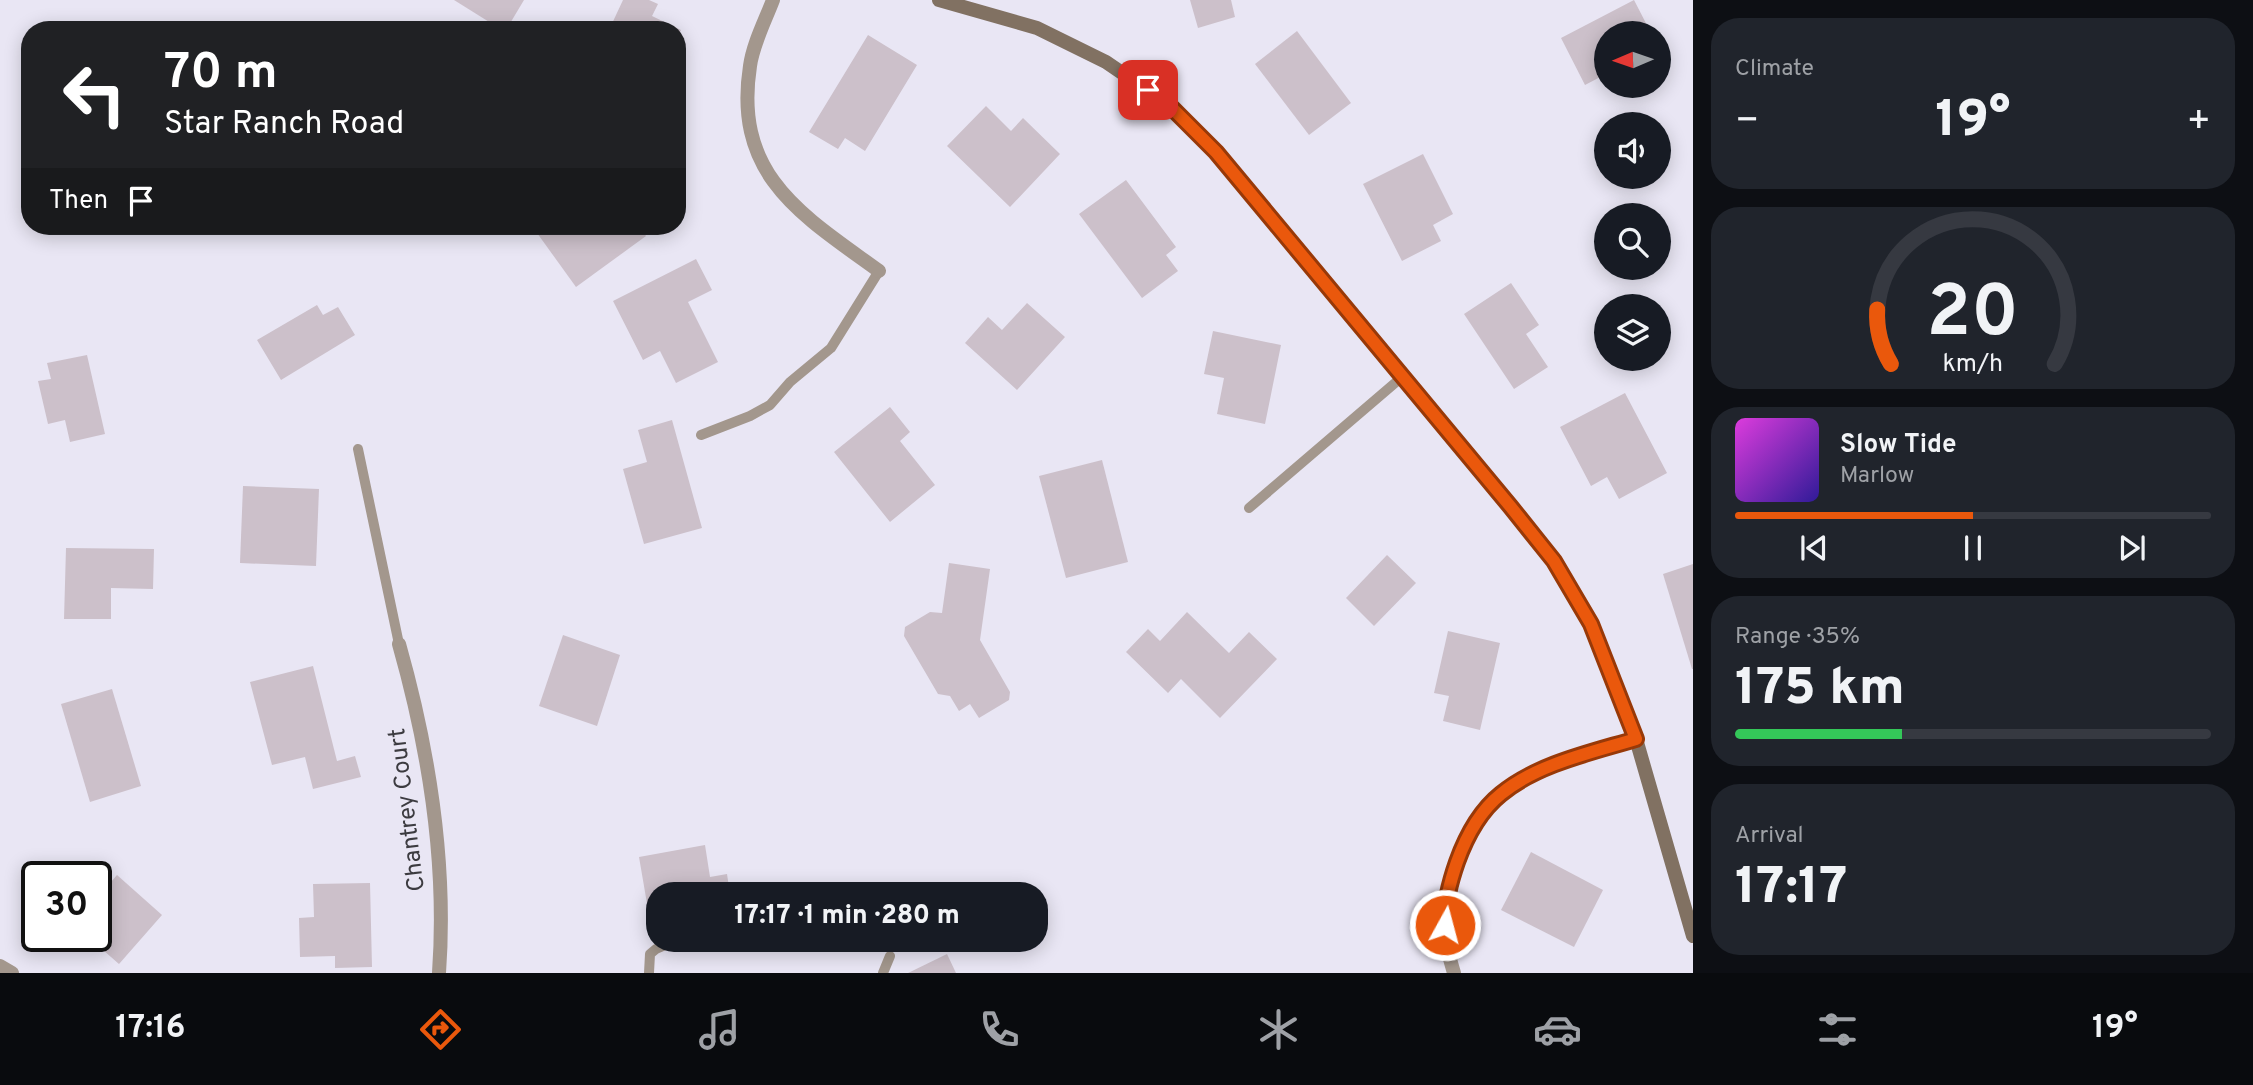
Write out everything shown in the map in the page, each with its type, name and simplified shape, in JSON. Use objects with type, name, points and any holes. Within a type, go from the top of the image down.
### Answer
[{"type":"street","points":[[773,0],[750,64],[747,95],[749,125],[757,152],[770,178],[789,201],[879,271]]},
{"type":"street","points":[[939,0],[1037,29],[1106,62],[1169,105],[1216,152],[1554,561],[1591,624],[1636,739],[1693,936]]},
{"type":"street","name":"Chantrey Court","points":[[399,644],[415,698],[425,747],[433,811],[441,911],[439,973]]},
{"type":"street","points":[[1454,973],[1445,940],[1444,910],[1463,846],[1480,818],[1501,794],[1557,763],[1636,739]]},
{"type":"street","points":[[0,966],[12,973]]},
{"type":"lane","points":[[701,435],[750,416],[769,405],[790,382],[831,348],[879,271]]},
{"type":"lane","points":[[1249,508],[1402,377]]},
{"type":"lane","points":[[358,449],[399,644]]},
{"type":"lane","points":[[649,973],[652,952]]},
{"type":"lane","points":[[883,973],[890,956]]},
{"type":"building","points":[[454,0],[524,0],[511,21],[488,21]]},
{"type":"building","points":[[623,0],[649,0],[658,4],[652,16],[662,21],[613,21]]},
{"type":"building","points":[[1190,0],[1231,0],[1235,17],[1198,28]]},
{"type":"building","points":[[1634,0],[1645,21],[1594,21],[1594,80],[1585,85],[1561,38]]},
{"type":"building","points":[[1297,31],[1351,103],[1309,135],[1255,64]]},
{"type":"building","points":[[868,35],[917,65],[865,151],[845,138],[838,149],[809,132]]},
{"type":"building","points":[[986,106],[1011,131],[1023,118],[1060,154],[1010,207],[947,146]]},
{"type":"building","points":[[1423,154],[1453,214],[1433,225],[1441,241],[1402,261],[1363,184]]},
{"type":"building","points":[[1126,180],[1176,247],[1166,255],[1178,271],[1142,298],[1079,214]]},
{"type":"building","points":[[538,235],[645,235],[646,236],[576,287]]},
{"type":"building","points":[[696,259],[712,290],[688,302],[718,362],[676,383],[660,351],[643,360],[613,301]]},
{"type":"building","points":[[1511,283],[1539,325],[1526,334],[1548,367],[1514,389],[1464,314]]},
{"type":"building","points":[[1027,303],[1065,337],[1017,390],[965,343],[988,317],[1002,330]]},
{"type":"building","points":[[317,305],[323,315],[338,307],[355,335],[281,380],[257,340]]},
{"type":"building","points":[[1213,331],[1281,345],[1265,424],[1217,414],[1224,378],[1204,374]]},
{"type":"building","points":[[87,355],[105,434],[70,442],[65,420],[48,424],[38,381],[51,379],[47,363]]},
{"type":"building","points":[[1625,393],[1667,473],[1619,499],[1607,477],[1591,486],[1560,427]]},
{"type":"building","points":[[890,407],[910,432],[900,441],[935,485],[890,522],[834,452]]},
{"type":"building","points":[[672,420],[702,528],[644,544],[623,469],[647,462],[638,430]]},
{"type":"building","points":[[1102,460],[1128,562],[1066,578],[1039,476]]},
{"type":"building","points":[[243,486],[319,489],[316,566],[240,563]]},
{"type":"building","points":[[66,548],[154,549],[153,589],[111,588],[111,619],[64,619]]},
{"type":"building","points":[[1387,555],[1416,583],[1374,626],[1346,598]]},
{"type":"building","points":[[949,563],[990,569],[980,640],[1010,692],[1009,700],[979,718],[970,704],[959,711],[950,696],[938,694],[904,636],[905,627],[930,612],[942,613]]},
{"type":"building","points":[[1693,564],[1693,669],[1692,669],[1663,574]]},
{"type":"building","points":[[1187,612],[1229,653],[1249,632],[1277,659],[1220,718],[1181,679],[1168,693],[1126,652],[1148,629],[1160,641]]},
{"type":"building","points":[[1448,631],[1500,643],[1480,730],[1443,721],[1449,696],[1434,693]]},
{"type":"building","points":[[563,635],[620,655],[597,726],[539,706]]},
{"type":"building","points":[[313,666],[337,761],[355,756],[361,777],[313,789],[305,757],[272,765],[250,682]]},
{"type":"building","points":[[112,689],[141,786],[90,802],[61,704]]},
{"type":"building","points":[[705,845],[710,877],[727,874],[728,882],[646,882],[646,898],[639,857]]},
{"type":"building","points":[[1531,852],[1603,890],[1574,947],[1501,910]]},
{"type":"building","points":[[117,875],[162,915],[119,964],[105,952],[112,952],[112,881]]},
{"type":"building","points":[[370,883],[372,967],[335,968],[335,956],[300,957],[299,918],[314,917],[313,884]]},
{"type":"building","points":[[947,954],[956,973],[908,973]]},
{"type":"route","points":[[1148,90],[1169,105],[1216,152],[1554,561],[1591,624],[1636,739],[1557,763],[1501,794],[1480,818],[1463,846],[1444,910],[1445,925]]}]
